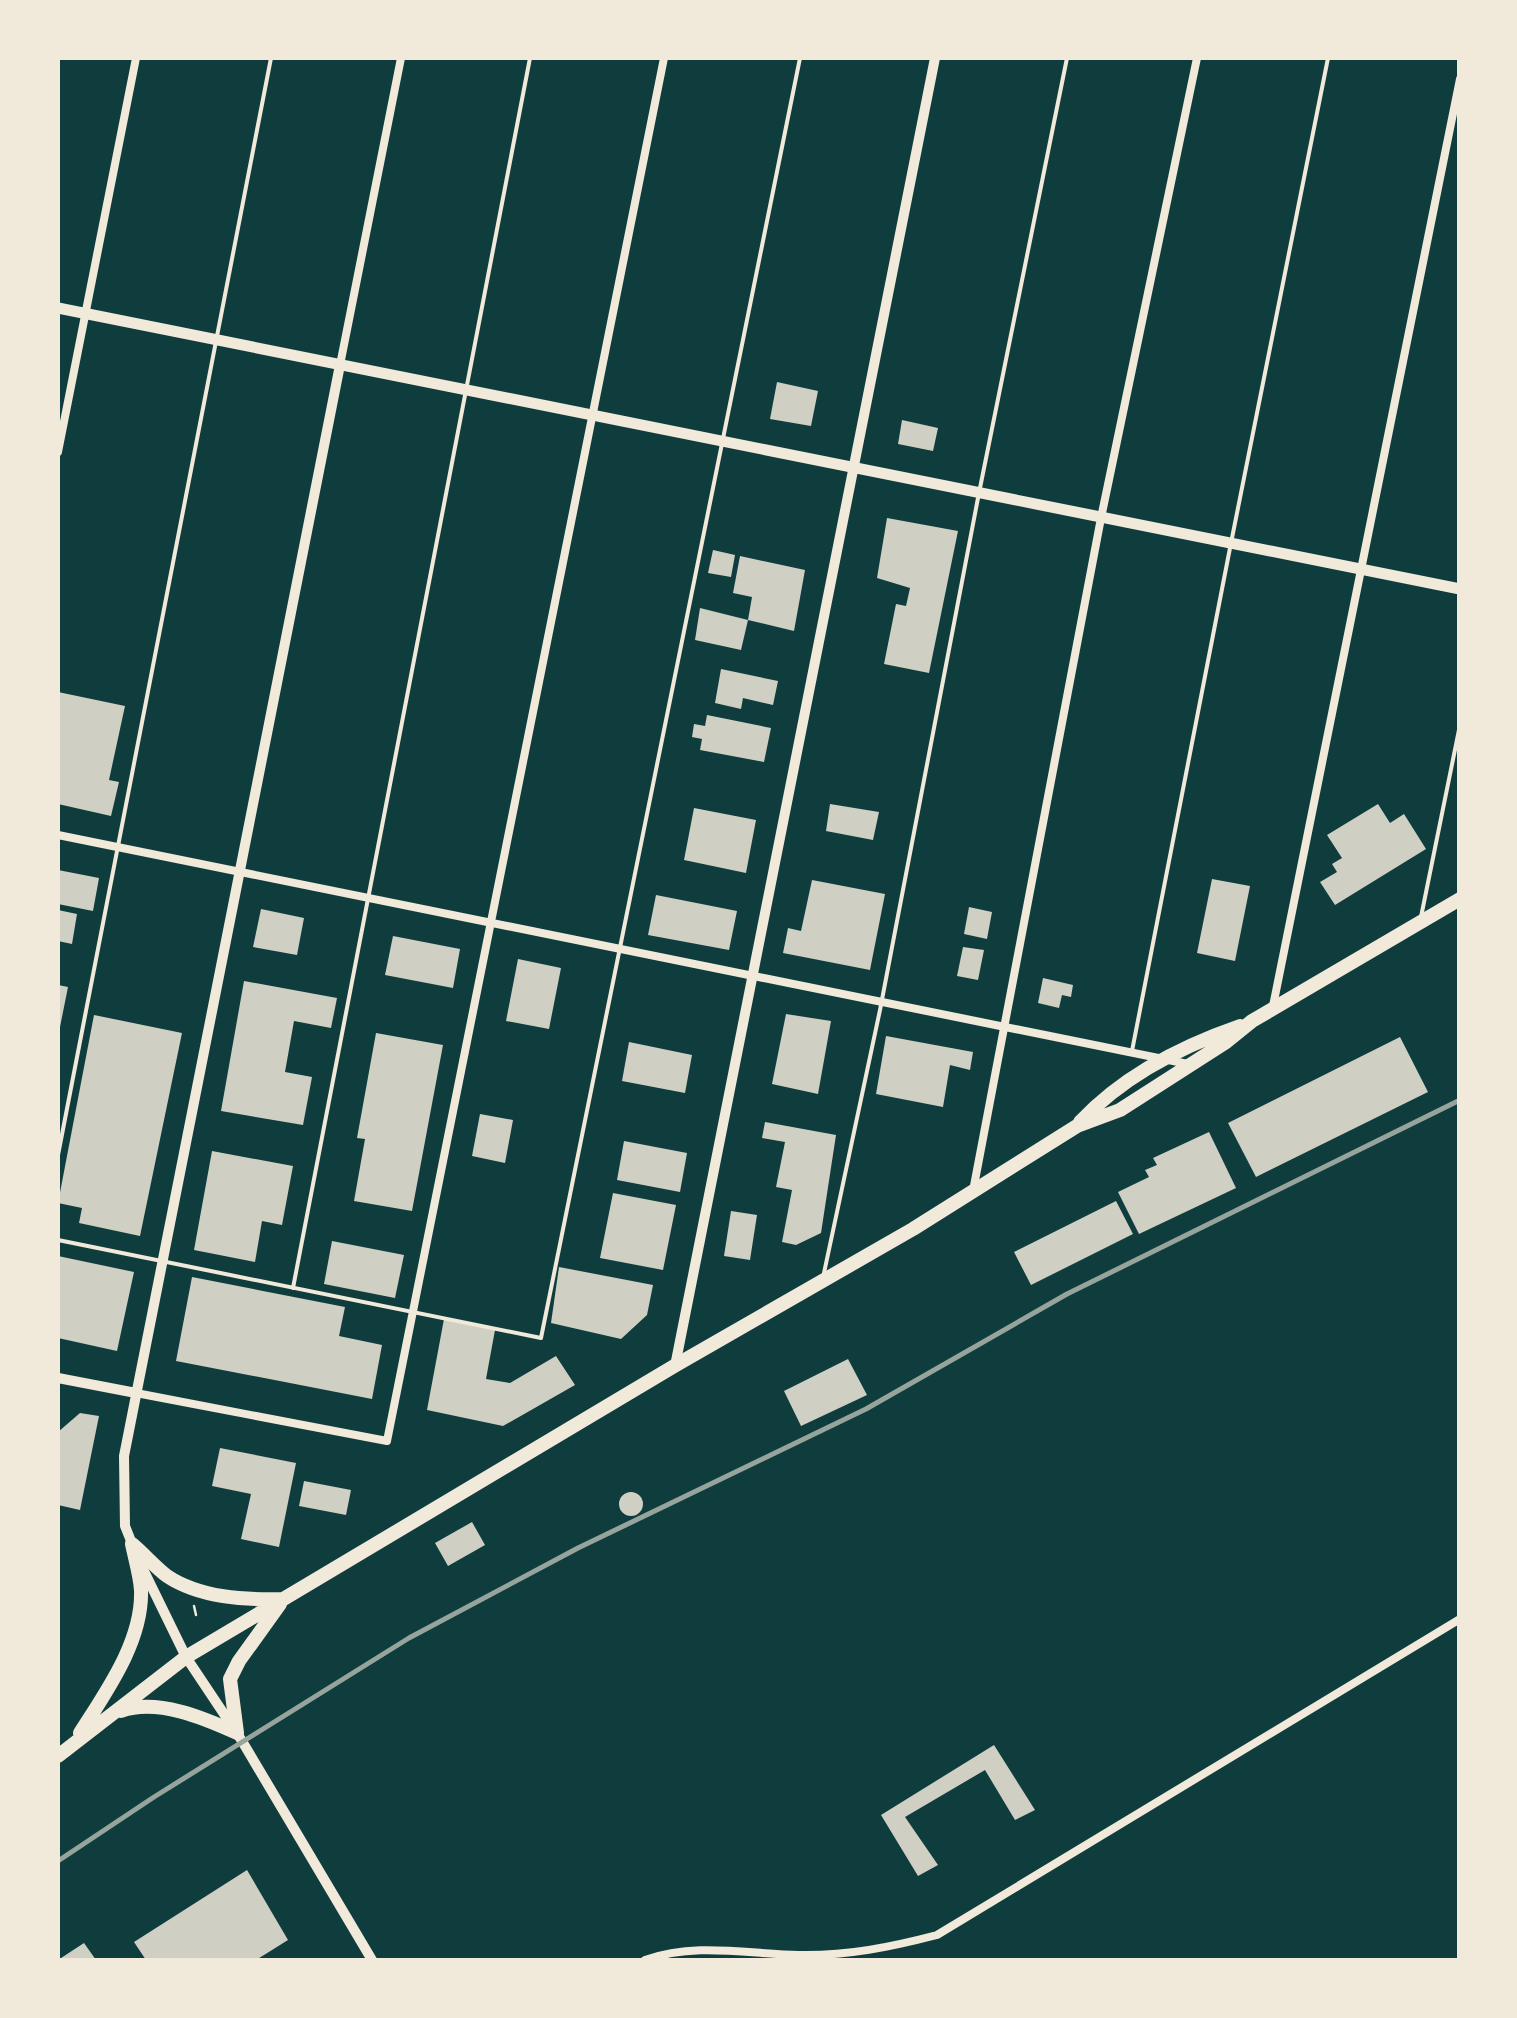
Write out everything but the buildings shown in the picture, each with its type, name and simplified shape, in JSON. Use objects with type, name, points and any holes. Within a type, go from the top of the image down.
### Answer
[{"type":"highway","points":[[58,1756],[186,1657],[822,1282],[1076,1126],[1120,1110],[1252,1021],[1460,899]]},
{"type":"highway","points":[[1076,1126],[1099,1102],[1167,1058],[1203,1038],[1252,1021]]},
{"type":"highway","points":[[132,1544],[169,1577],[206,1592],[242,1600],[284,1600]]},
{"type":"highway","points":[[72,1744],[111,1682],[138,1619],[140,1590],[132,1544]]},
{"type":"highway","points":[[238,1733],[230,1679],[284,1600]]},
{"type":"highway","points":[[111,1714],[137,1705],[212,1721],[238,1733]]},
{"type":"main road","points":[[58,308],[1460,589]]},
{"type":"street","points":[[58,452],[136,58]]},
{"type":"street","points":[[372,1960],[238,1733],[186,1657],[126,1526],[124,1456],[402,58]]},
{"type":"street","points":[[58,1378],[387,1441],[664,58]]},
{"type":"street","points":[[674,1366],[935,58]]},
{"type":"street","points":[[972,1192],[1101,518],[1197,58]]},
{"type":"street","points":[[1272,1010],[1460,79]]},
{"type":"street","points":[[58,835],[1192,1065]]},
{"type":"street","points":[[645,1960],[667,1952],[710,1948],[798,1958],[872,1952],[937,1935],[1460,1618]]},
{"type":"lane","points":[[58,1155],[272,58]]},
{"type":"lane","points":[[293,1288],[530,58]]},
{"type":"lane","points":[[58,1240],[540,1338],[800,58]]},
{"type":"lane","points":[[822,1282],[882,1000],[1067,58]]},
{"type":"lane","points":[[1132,1050],[1328,58]]},
{"type":"lane","points":[[1420,922],[1460,725]]},
{"type":"path","points":[[190,1613],[195,1610]]},
{"type":"railway","points":[[58,1861],[409,1638],[578,1548],[866,1409],[1067,1294],[1460,1100]]}]
